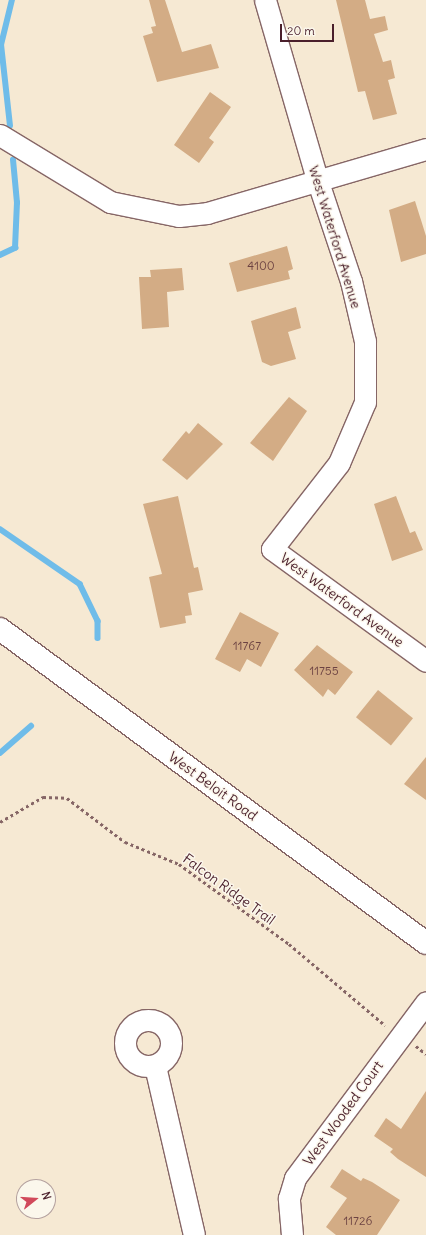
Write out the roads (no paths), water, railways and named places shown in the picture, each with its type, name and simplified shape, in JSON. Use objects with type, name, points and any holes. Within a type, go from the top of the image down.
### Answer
[{"type":"main road","name":"West Beloit Road","points":[[0,629],[426,943]]},
{"type":"street","name":"West Waterford Avenue","points":[[265,0],[317,179],[351,281],[365,341],[365,402],[339,463],[272,549],[426,661]]},
{"type":"street","points":[[0,135],[110,202],[179,216],[207,213],[317,179],[426,148]]},
{"type":"street","name":"West Wooded Court","points":[[292,1235],[289,1198],[295,1178],[426,1002]]},
{"type":"street","points":[[155,1066],[194,1235]]},
{"type":"waterway","points":[[10,126],[1,45],[12,0]]},
{"type":"waterway","points":[[0,255],[15,248],[17,203],[13,160]]},
{"type":"waterway","points":[[0,529],[80,584],[98,621],[98,638]]},
{"type":"waterway","points":[[0,753],[31,726]]}]
